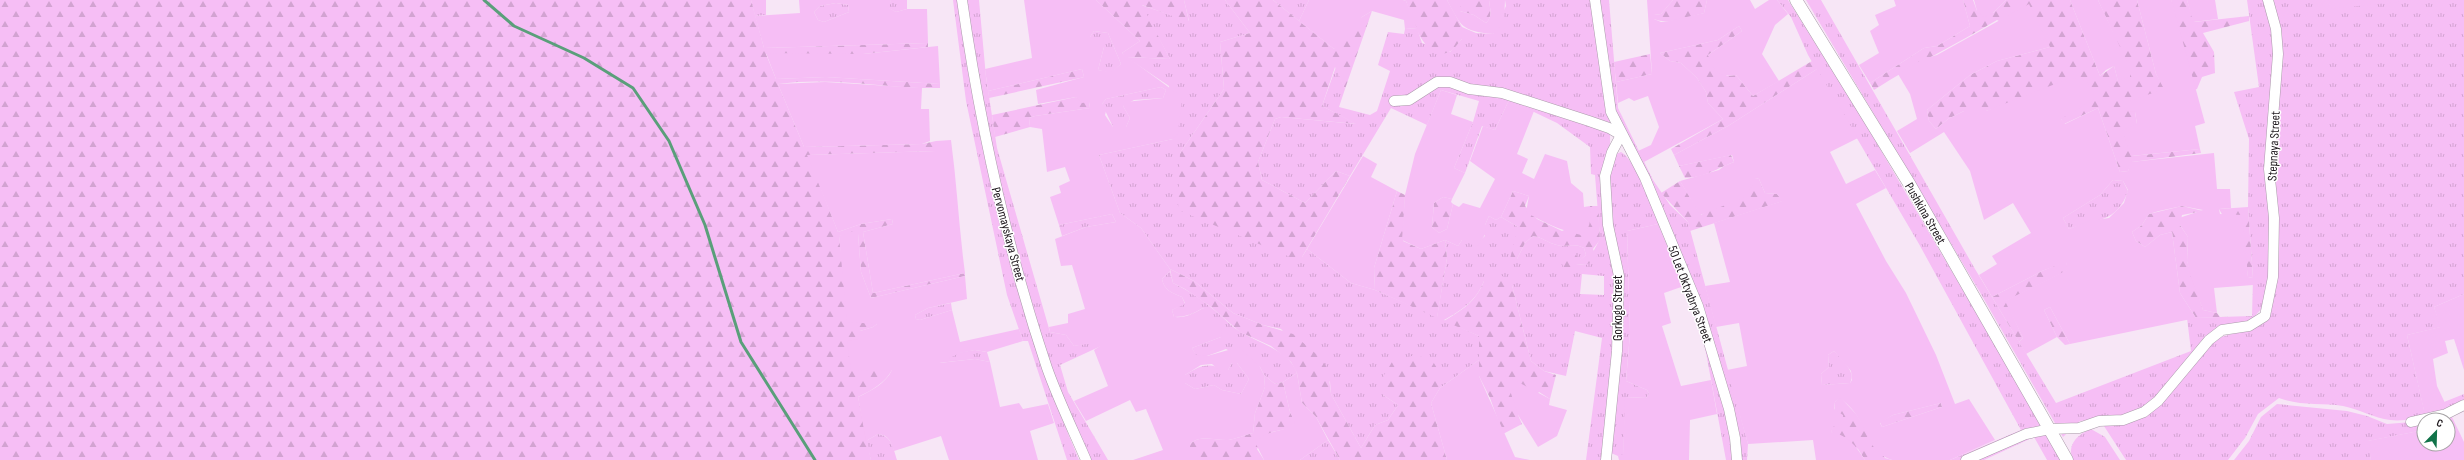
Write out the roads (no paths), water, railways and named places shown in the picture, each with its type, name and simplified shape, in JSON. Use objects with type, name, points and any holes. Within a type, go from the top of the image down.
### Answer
[{"type":"street","name":"Pervomayskaya Street","points":[[962,0],[991,164],[1016,264],[1048,368],[1086,460]]},
{"type":"street","name":"50 Let Oktyabrya Street","points":[[1595,0],[1610,112],[1645,178],[1698,306],[1729,409],[1735,438],[1737,460]]},
{"type":"street","name":"Pushkina Street","points":[[1796,0],[1910,185],[2067,460]]},
{"type":"street","name":"Stepnaya Street","points":[[2050,429],[2079,428],[2099,421],[2123,420],[2144,412],[2158,401],[2209,340],[2222,330],[2249,326],[2264,316],[2272,277],[2274,218],[2269,168],[2278,54],[2276,30],[2268,0]]},
{"type":"street","points":[[1394,101],[1409,100],[1437,82],[1450,82],[1469,89],[1502,93],[1609,128],[1621,135]]},
{"type":"street","name":"Gorkogo Street","points":[[1606,460],[1617,351],[1619,276],[1608,225],[1605,176],[1612,152],[1621,135]]},
{"type":"street","points":[[2411,422],[2446,414],[2464,405]]},
{"type":"street","points":[[1966,460],[2026,434],[2050,429]]},
{"type":"waterway","points":[[484,0],[514,26],[584,58],[633,88],[669,141],[705,225],[741,342],[815,460]]}]
